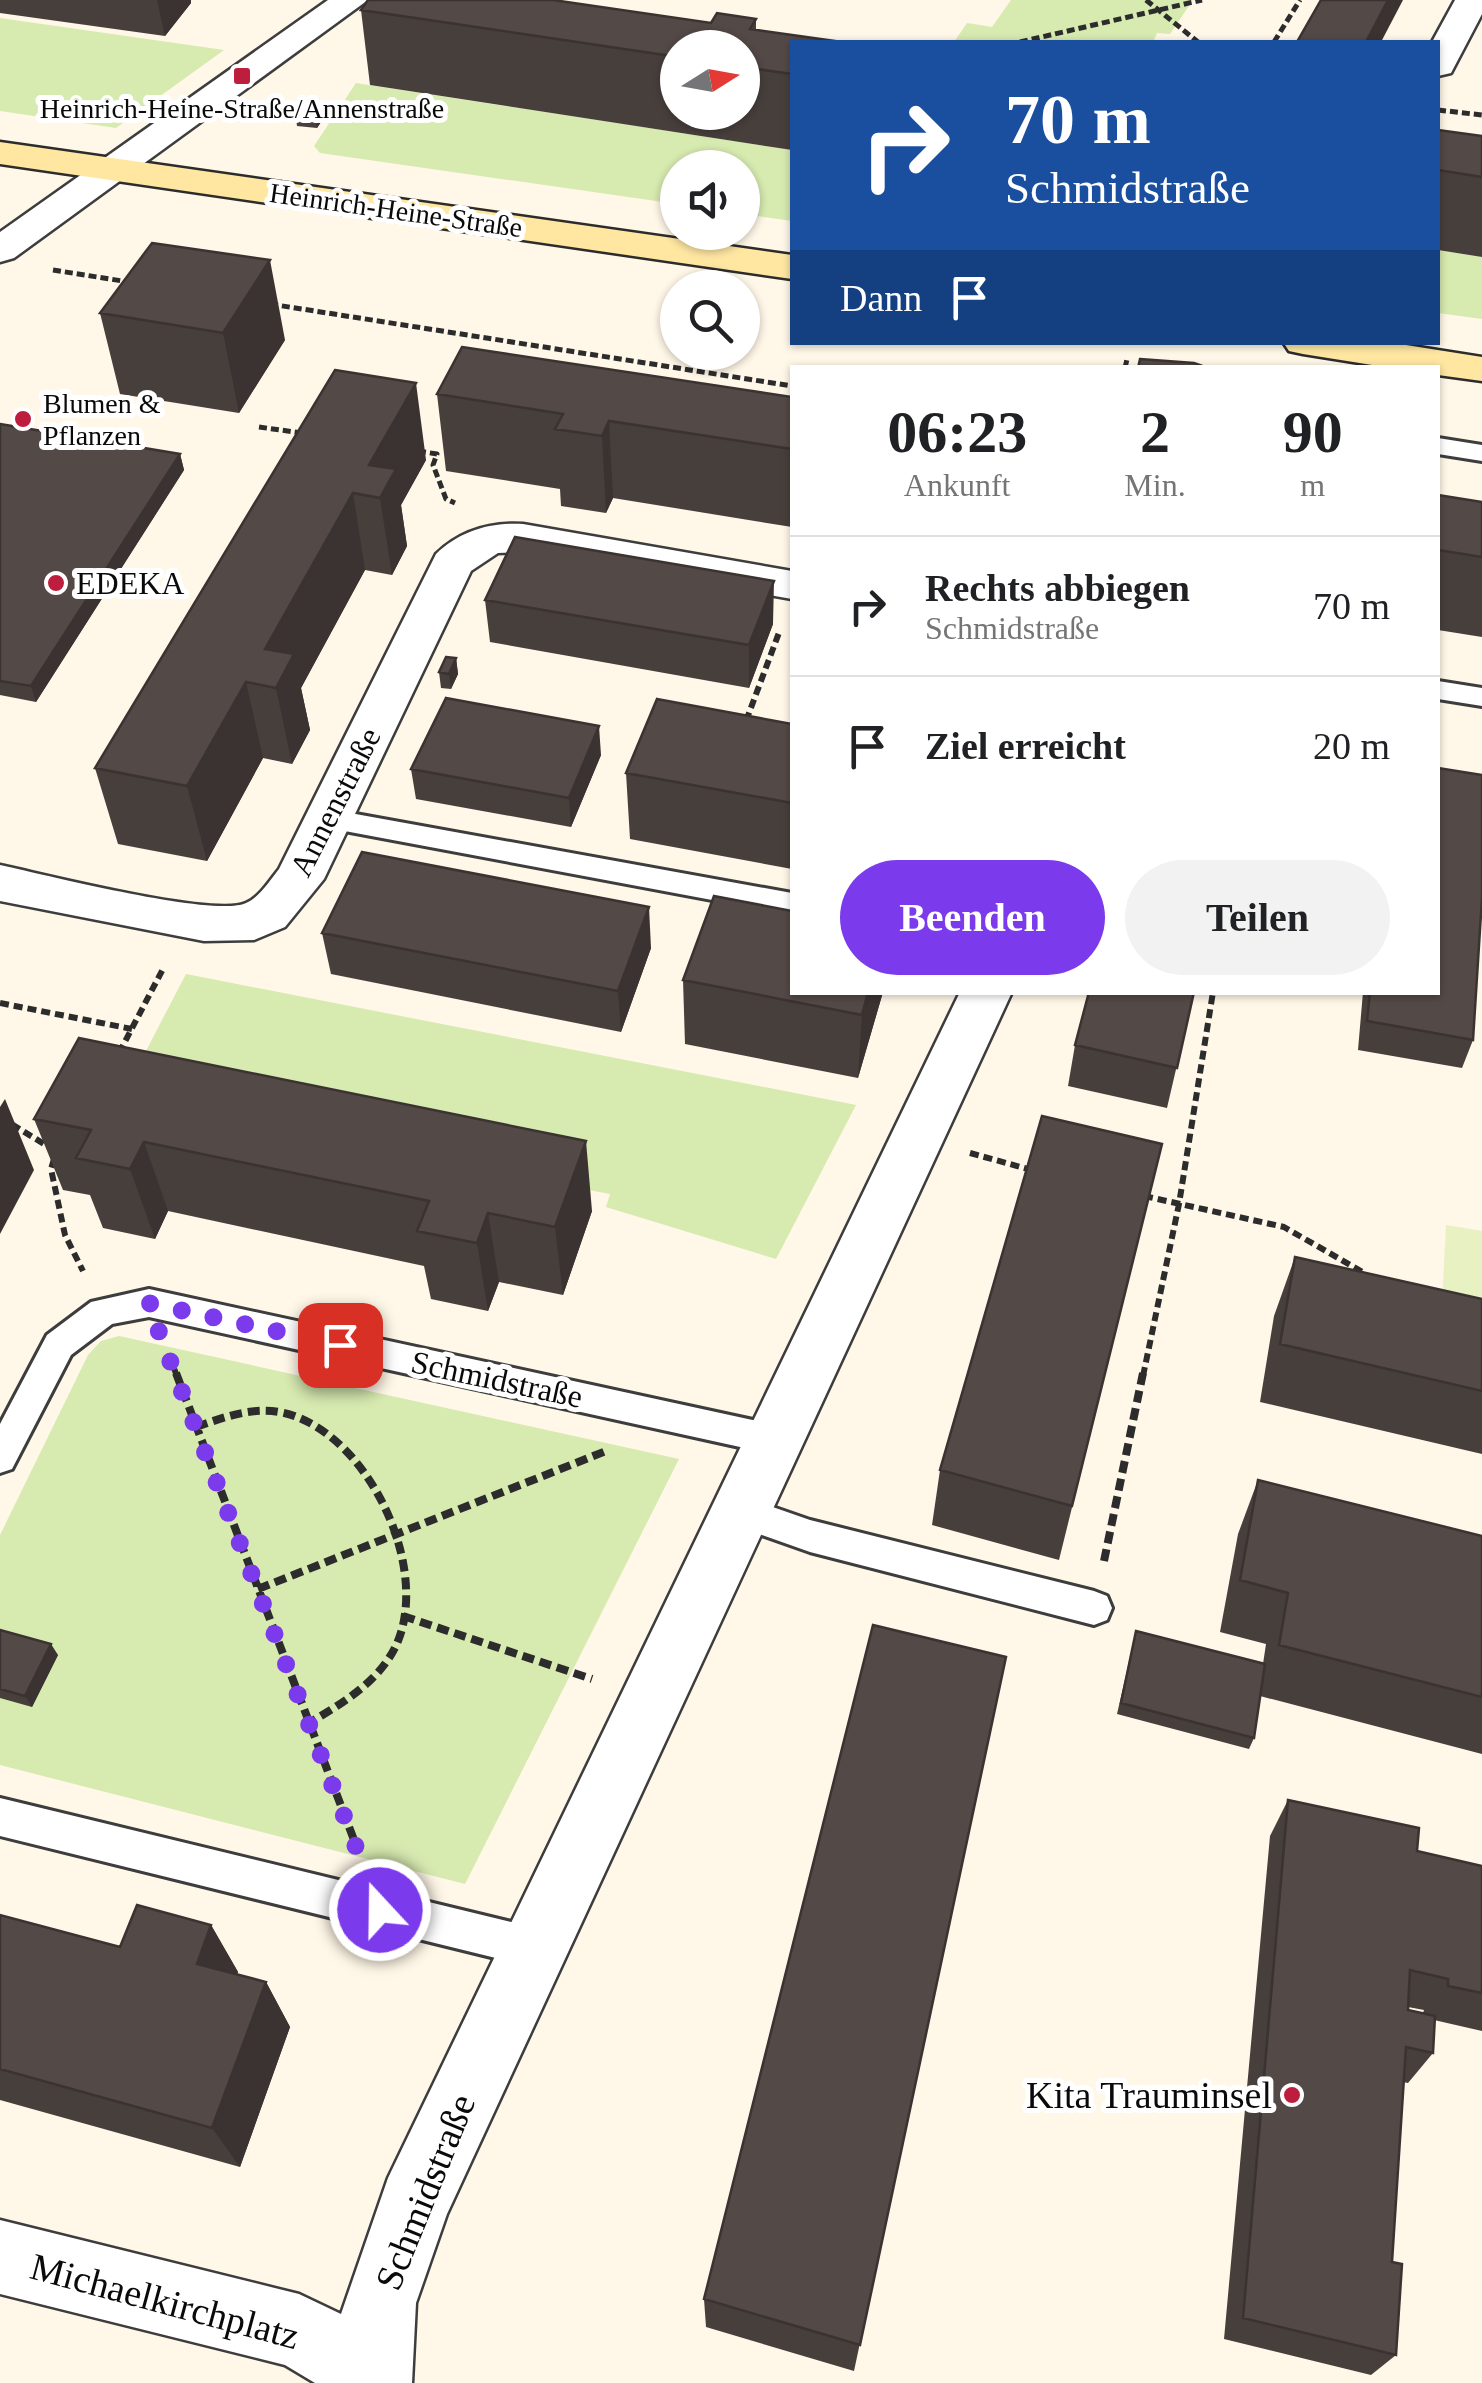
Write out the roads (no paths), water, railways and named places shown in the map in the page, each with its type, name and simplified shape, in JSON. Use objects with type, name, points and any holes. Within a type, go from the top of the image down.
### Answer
[{"type":"main road","name":"Heinrich-Heine-Straße","points":[[0,153],[790,268]]},
{"type":"main road","points":[[1318,345],[1412,363]]},
{"type":"main road","points":[[1440,365],[1482,369]]},
{"type":"street","points":[[1440,61],[1472,0]]},
{"type":"street","points":[[0,250],[111,168],[359,2]]},
{"type":"street","name":"Annenstraße","points":[[0,883],[188,922],[253,921],[280,904],[299,879],[452,564],[478,543],[493,537],[523,538],[789,599]]},
{"type":"street","name":"Schmidstraße","points":[[378,2381],[379,2303],[414,2204],[985,995]]},
{"type":"street","name":"Michaelkirchplatz","points":[[0,2257],[298,2331],[378,2381]]},
{"type":"lane","points":[[1440,446],[1482,453]]},
{"type":"lane","points":[[1440,690],[1482,698]]},
{"type":"lane","points":[[328,819],[790,904]]},
{"type":"lane","name":"Schmidstraße","points":[[0,1458],[59,1345],[103,1312],[148,1303],[776,1440]]},
{"type":"lane","points":[[741,1512],[810,1536],[1094,1608]]},
{"type":"lane","points":[[0,1816],[532,1947]]},
{"type":"place","name":"Heinrich-Heine-Straße/Annenstraße","points":[[242,76]]},
{"type":"place","name":"Blumen & Pflanzen","points":[[23,419]]},
{"type":"place","name":"EDEKA","points":[[56,583]]},
{"type":"place","name":"Kita Trauminsel","points":[[1292,2095]]}]
